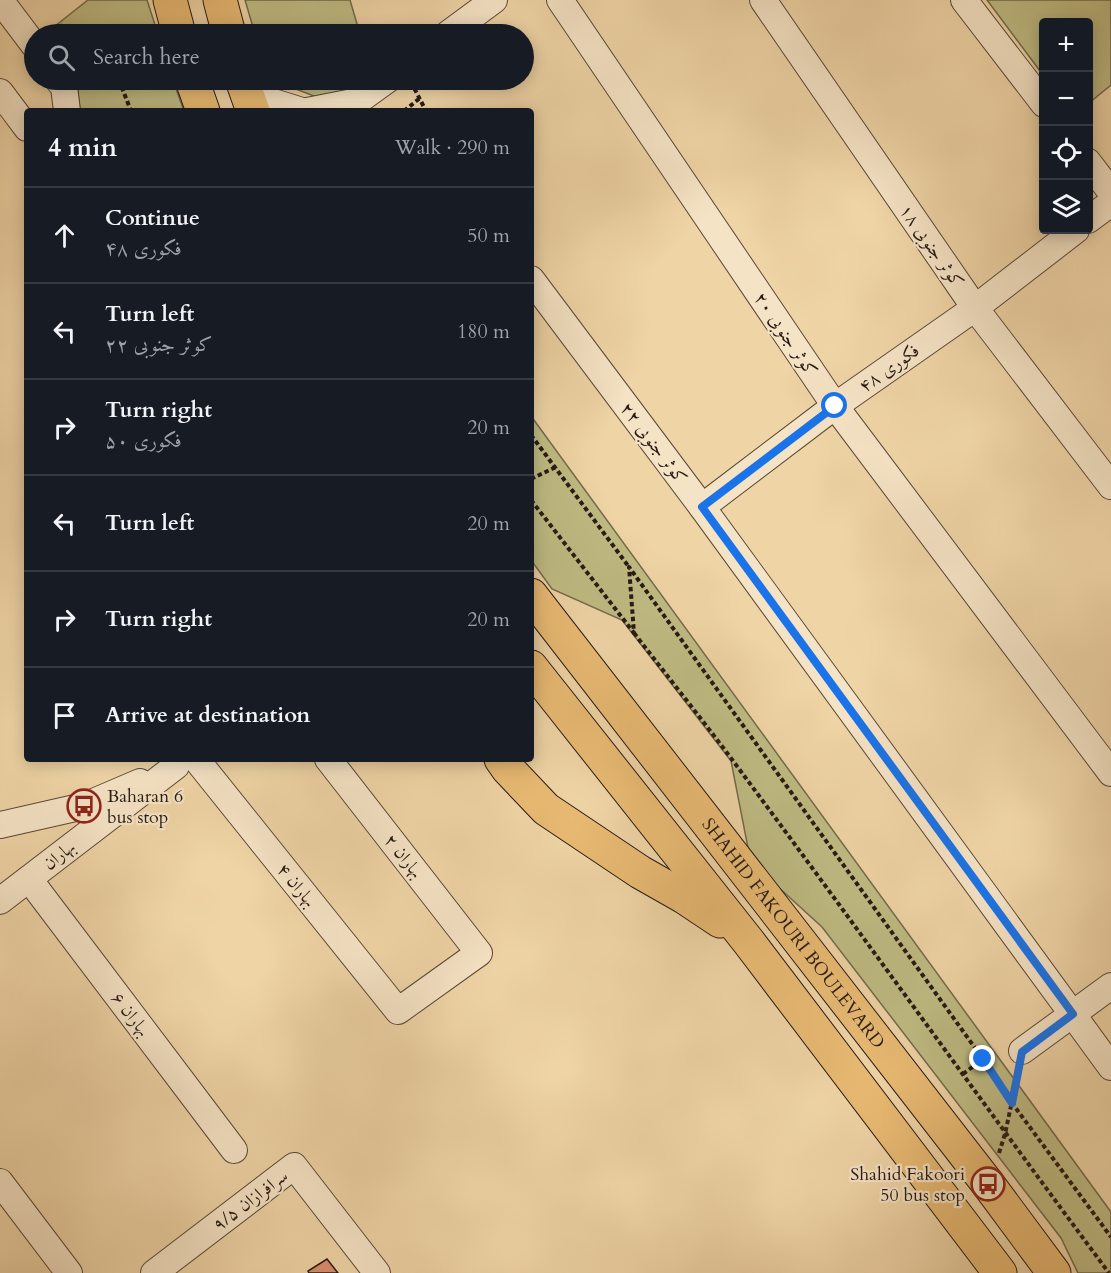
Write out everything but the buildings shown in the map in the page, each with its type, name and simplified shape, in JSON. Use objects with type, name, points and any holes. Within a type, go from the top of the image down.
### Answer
[{"type":"main road","points":[[170,0],[176,24]]},
{"type":"main road","points":[[220,0],[226,24]]},
{"type":"main road","points":[[196,90],[202,108]]},
{"type":"main road","points":[[246,90],[253,108]]},
{"type":"main road","name":"SHAHID FAKOURI BOULEVARD","points":[[534,599],[988,1184],[1054,1273]]},
{"type":"main road","points":[[534,671],[748,940],[1000,1273]]},
{"type":"main road","points":[[504,762],[546,809],[639,872],[684,897],[748,940]]},
{"type":"street","points":[[0,0],[24,32]]},
{"type":"street","points":[[462,24],[494,0]]},
{"type":"street","name":"کوثر جنوبی ۲۰","points":[[560,0],[835,406],[1111,773]]},
{"type":"street","name":"کوثر جنوبی ۱۸","points":[[763,0],[975,308],[1111,486]]},
{"type":"street","points":[[964,0],[1039,98]]},
{"type":"street","points":[[258,90],[267,100],[292,108]]},
{"type":"street","points":[[336,108],[356,106],[375,90]]},
{"type":"street","points":[[0,92],[24,121]]},
{"type":"street","points":[[58,108],[62,103],[63,93]]},
{"type":"street","points":[[1093,167],[1111,192]]},
{"type":"street","points":[[1093,217],[1111,203]]},
{"type":"street","name":"فکوری ۴۸","points":[[702,507],[835,406],[975,308],[1071,234]]},
{"type":"street","name":"کوثر جنوبی ۲۲","points":[[534,283],[702,507],[1111,1067]]},
{"type":"street","points":[[0,825],[84,806],[184,762]]},
{"type":"street","name":"بهاران","points":[[0,901],[185,762]]},
{"type":"street","name":"بهاران ۴","points":[[187,762],[398,1011]]},
{"type":"street","name":"بهاران ۲","points":[[330,762],[479,953],[398,1011]]},
{"type":"street","name":"بهاران ۶","points":[[29,879],[234,1150]]},
{"type":"street","points":[[1022,1052],[1111,986]]},
{"type":"street","name":"سرافرازان ۹/۵","points":[[154,1273],[294,1166],[377,1273]]},
{"type":"street","points":[[0,1182],[69,1273]]},
{"type":"path","points":[[123,90],[129,108]]},
{"type":"path","points":[[416,90],[425,108]]},
{"type":"path","points":[[408,108],[420,98]]},
{"type":"path","points":[[534,439],[629,567],[1111,1238]]},
{"type":"path","points":[[534,478],[556,467]]},
{"type":"path","points":[[534,504],[743,775],[1109,1273]]},
{"type":"path","points":[[629,567],[634,633]]},
{"type":"path","points":[[988,1184],[1005,1134],[1022,1052]]},
{"type":"path","points":[[963,1074],[983,1059]]},
{"type":"shaded area","points":[[88,0],[147,0],[155,24],[58,24]]},
{"type":"shaded area","points":[[245,0],[350,0],[357,24],[252,24]]},
{"type":"shaded area","points":[[987,0],[1111,0],[1111,85],[1093,100],[1093,18],[1039,18],[1039,70]]},
{"type":"shaded area","points":[[78,90],[177,90],[183,108],[80,108]]},
{"type":"shaded area","points":[[298,90],[346,90],[329,102]]},
{"type":"shaded area","points":[[534,420],[1111,1212],[1111,1273],[1078,1273],[1061,1238],[822,927],[776,885],[748,848],[731,761],[622,620],[552,589],[534,564]]},
{"type":"place","name":"Baharan 6 bus stop","points":[[84,806]]},
{"type":"place","name":"Shahid Fakoori 50 bus stop","points":[[988,1184]]},
{"type":"route","points":[[835,406],[702,507],[1073,1014],[1022,1052],[1012,1103],[983,1059]]}]
